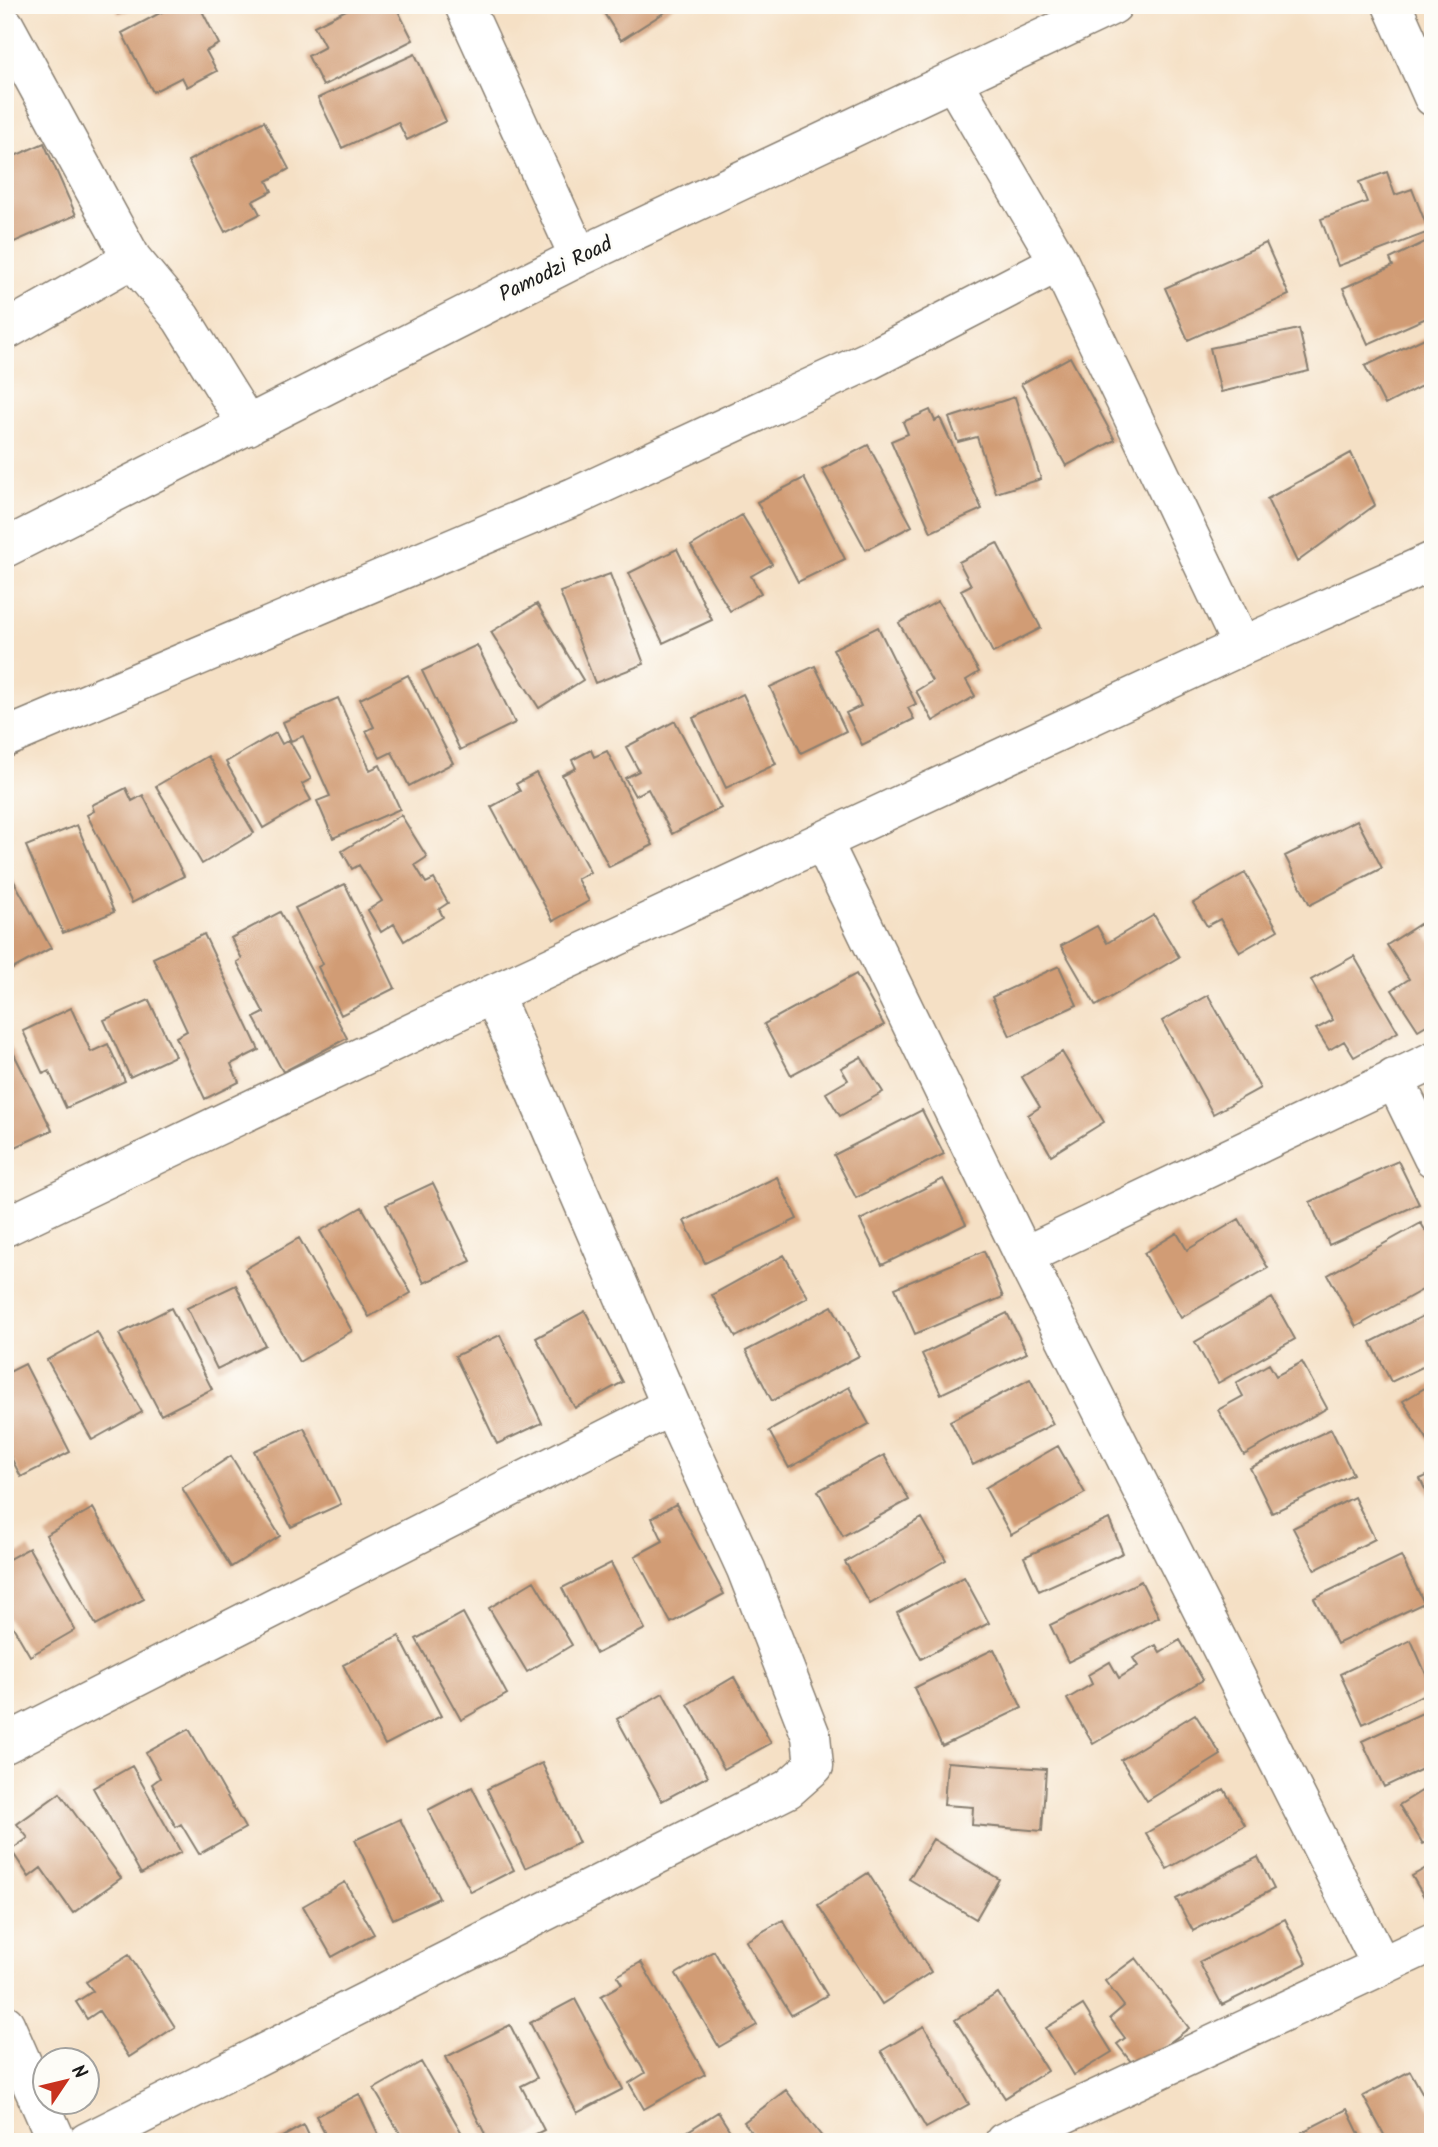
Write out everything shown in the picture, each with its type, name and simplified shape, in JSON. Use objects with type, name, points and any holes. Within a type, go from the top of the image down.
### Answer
[{"type":"street","points":[[464,5],[579,257]]},
{"type":"street","name":"Pamodzi Road","points":[[5,548],[579,257],[954,82],[1066,15],[1113,5]]},
{"type":"street","points":[[1392,5],[1433,97]]},
{"type":"street","points":[[5,26],[132,259],[181,318],[248,425]]},
{"type":"street","points":[[954,82],[1059,262],[1242,646]]},
{"type":"street","points":[[5,331],[132,259]]},
{"type":"street","points":[[5,738],[574,497],[868,361],[1059,262]]},
{"type":"street","points":[[5,1227],[493,994],[1242,646],[1433,561]]},
{"type":"street","points":[[823,842],[1024,1256],[1381,1965]]},
{"type":"street","points":[[87,2142],[788,1789],[814,1766],[811,1736],[746,1569],[671,1406],[493,994]]},
{"type":"street","points":[[1024,1256],[1433,1061]]},
{"type":"street","points":[[1394,1078],[1433,1158]]},
{"type":"street","points":[[5,1744],[671,1406]]},
{"type":"street","points":[[1004,2142],[1433,1942]]},
{"type":"street","points":[[5,2024],[57,2142]]},
{"type":"building","points":[[115,5],[143,5],[143,6],[118,14]]},
{"type":"building","points":[[175,5],[199,5],[219,44],[206,51],[217,71],[187,87],[182,77],[153,92],[122,33]]},
{"type":"building","points":[[356,5],[395,5],[413,40],[323,86],[308,56],[325,47],[314,26]]},
{"type":"building","points":[[599,5],[676,5],[621,40]]},
{"type":"building","points":[[415,54],[446,121],[407,140],[398,122],[342,148],[318,98]]},
{"type":"building","points":[[5,70],[12,84],[5,88]]},
{"type":"building","points":[[264,121],[289,169],[267,181],[272,191],[253,201],[260,214],[225,232],[188,161]]},
{"type":"building","points":[[44,143],[76,215],[5,246],[5,154],[8,159]]},
{"type":"building","points":[[1387,172],[1395,195],[1412,189],[1429,232],[1338,266],[1321,219],[1367,202],[1359,182]]},
{"type":"building","points":[[1429,240],[1433,248],[1433,315],[1368,344],[1343,288],[1393,266],[1390,259]]},
{"type":"building","points":[[1266,243],[1289,295],[1188,340],[1165,288]]},
{"type":"building","points":[[1299,329],[1309,371],[1221,392],[1210,348]]},
{"type":"building","points":[[1433,334],[1433,380],[1385,405],[1365,366]]},
{"type":"building","points":[[1070,357],[1115,440],[1066,466],[1021,384]]},
{"type":"building","points":[[1015,397],[1041,479],[996,493],[977,437],[958,442],[949,418]]},
{"type":"building","points":[[930,410],[935,421],[940,418],[982,509],[931,532],[891,441],[908,434],[903,422]]},
{"type":"building","points":[[868,445],[912,526],[866,550],[822,469]]},
{"type":"building","points":[[1351,453],[1375,505],[1297,562],[1267,499]]},
{"type":"building","points":[[804,478],[845,559],[798,582],[757,502]]},
{"type":"building","points":[[742,515],[772,564],[751,576],[761,593],[730,611],[691,546]]},
{"type":"building","points":[[997,543],[1041,628],[993,653],[961,590],[971,585],[959,562]]},
{"type":"building","points":[[677,549],[712,620],[663,643],[629,573]]},
{"type":"building","points":[[610,574],[644,664],[595,683],[560,592]]},
{"type":"building","points":[[938,601],[979,672],[966,680],[975,696],[933,721],[916,691],[932,681],[899,623]]},
{"type":"building","points":[[537,604],[583,680],[539,708],[491,632]]},
{"type":"building","points":[[878,627],[916,704],[908,708],[914,719],[862,745],[846,713],[861,706],[833,649]]},
{"type":"building","points":[[477,645],[515,723],[460,750],[422,671]]},
{"type":"building","points":[[815,666],[846,731],[801,753],[770,687]]},
{"type":"building","points":[[408,675],[453,763],[409,786],[392,752],[380,758],[366,731],[374,727],[360,699]]},
{"type":"building","points":[[743,694],[776,764],[726,788],[693,718]]},
{"type":"building","points":[[338,698],[370,770],[380,765],[400,809],[333,838],[317,801],[330,796],[303,736],[291,741],[283,722]]},
{"type":"building","points":[[675,721],[721,808],[672,834],[648,789],[635,796],[625,778],[639,771],[626,747]]},
{"type":"building","points":[[276,733],[282,744],[289,740],[311,779],[302,784],[311,800],[263,828],[226,762]]},
{"type":"building","points":[[591,750],[594,757],[607,751],[653,845],[609,867],[562,775],[576,768],[572,760]]},
{"type":"building","points":[[208,756],[254,833],[202,864],[156,786]]},
{"type":"building","points":[[536,773],[590,872],[577,879],[589,901],[553,921],[491,807],[520,791],[516,784]]},
{"type":"building","points":[[126,788],[132,801],[143,795],[184,876],[132,903],[87,815],[94,811],[92,805]]},
{"type":"building","points":[[401,815],[427,857],[415,865],[426,883],[434,879],[448,903],[439,909],[443,917],[404,941],[394,924],[381,932],[368,910],[382,901],[359,865],[352,869],[342,851]]},
{"type":"building","points":[[1357,820],[1382,868],[1310,905],[1285,856]]},
{"type":"building","points":[[77,825],[114,912],[63,933],[26,846]]},
{"type":"building","points":[[5,865],[51,948],[9,971],[5,965]]},
{"type":"building","points":[[1245,873],[1278,930],[1240,952],[1220,919],[1207,926],[1193,903]]},
{"type":"building","points":[[345,884],[395,988],[341,1015],[318,967],[323,964],[295,908]]},
{"type":"building","points":[[280,912],[347,1038],[283,1072],[254,1018],[264,1013],[237,962],[242,959],[231,938]]},
{"type":"building","points":[[1154,915],[1179,957],[1096,1006],[1061,946],[1097,926],[1107,943]]},
{"type":"building","points":[[1420,924],[1433,944],[1433,1021],[1418,1030],[1392,990],[1409,979],[1387,945]]},
{"type":"building","points":[[204,934],[259,1050],[231,1064],[239,1082],[205,1099],[176,1037],[187,1031],[153,958]]},
{"type":"building","points":[[1354,956],[1398,1032],[1354,1057],[1344,1041],[1329,1050],[1316,1029],[1333,1020],[1311,980]]},
{"type":"building","points":[[1059,966],[1077,1005],[1010,1036],[992,997]]},
{"type":"building","points":[[856,974],[884,1025],[791,1075],[764,1024]]},
{"type":"building","points":[[1208,995],[1260,1088],[1213,1114],[1162,1021]]},
{"type":"building","points":[[149,1000],[175,1056],[130,1077],[104,1020]]},
{"type":"building","points":[[71,1008],[91,1052],[108,1044],[125,1081],[66,1108],[49,1071],[43,1074],[23,1031]]},
{"type":"building","points":[[5,1036],[52,1130],[5,1152]]},
{"type":"building","points":[[1062,1052],[1104,1122],[1051,1155],[1028,1115],[1040,1107],[1022,1077]]},
{"type":"building","points":[[861,1057],[883,1092],[840,1116],[826,1093],[848,1080],[841,1068]]},
{"type":"building","points":[[922,1110],[944,1154],[856,1198],[834,1155]]},
{"type":"building","points":[[1398,1161],[1419,1204],[1329,1245],[1310,1202]]},
{"type":"building","points":[[777,1177],[797,1219],[705,1263],[684,1221]]},
{"type":"building","points":[[943,1179],[966,1224],[882,1265],[860,1220]]},
{"type":"building","points":[[433,1183],[471,1261],[424,1283],[386,1205]]},
{"type":"building","points":[[362,1207],[411,1293],[369,1317],[320,1231]]},
{"type":"building","points":[[1239,1219],[1268,1268],[1181,1318],[1144,1253],[1177,1233],[1187,1250]]},
{"type":"building","points":[[1421,1223],[1433,1244],[1433,1284],[1356,1327],[1328,1275]]},
{"type":"building","points":[[299,1238],[352,1331],[299,1362],[245,1269]]},
{"type":"building","points":[[984,1251],[1003,1297],[915,1334],[895,1288]]},
{"type":"building","points":[[784,1255],[808,1297],[736,1337],[712,1295]]},
{"type":"building","points":[[236,1285],[265,1345],[217,1369],[187,1308]]},
{"type":"building","points":[[1272,1298],[1295,1339],[1218,1383],[1195,1342]]},
{"type":"building","points":[[832,1306],[859,1356],[772,1401],[746,1351]]},
{"type":"building","points":[[171,1308],[212,1389],[161,1415],[119,1334]]},
{"type":"building","points":[[585,1311],[623,1382],[575,1408],[536,1338]]},
{"type":"building","points":[[1433,1311],[1433,1362],[1391,1382],[1371,1342]]},
{"type":"building","points":[[1007,1313],[1027,1353],[941,1394],[922,1354]]},
{"type":"building","points":[[97,1332],[142,1412],[92,1440],[47,1360]]},
{"type":"building","points":[[500,1335],[542,1423],[497,1444],[455,1356]]},
{"type":"building","points":[[1302,1362],[1327,1408],[1244,1455],[1218,1410],[1243,1396],[1236,1383],[1269,1364],[1276,1376]]},
{"type":"building","points":[[25,1364],[70,1452],[21,1477],[5,1446],[5,1374]]},
{"type":"building","points":[[1030,1379],[1053,1424],[973,1465],[950,1421]]},
{"type":"building","points":[[1433,1383],[1433,1448],[1403,1401]]},
{"type":"building","points":[[849,1387],[869,1424],[789,1468],[769,1431]]},
{"type":"building","points":[[304,1428],[341,1504],[291,1527],[254,1451]]},
{"type":"building","points":[[1331,1429],[1353,1474],[1272,1513],[1250,1468]]},
{"type":"building","points":[[1058,1446],[1085,1493],[1011,1535],[985,1488]]},
{"type":"building","points":[[884,1455],[909,1500],[843,1536],[818,1491]]},
{"type":"building","points":[[231,1456],[280,1536],[231,1567],[182,1488]]},
{"type":"building","points":[[1433,1473],[1433,1505],[1420,1479]]},
{"type":"building","points":[[1354,1497],[1375,1539],[1315,1570],[1293,1528]]},
{"type":"building","points":[[676,1504],[724,1594],[671,1623],[635,1556],[663,1541],[652,1518]]},
{"type":"building","points":[[93,1508],[144,1599],[96,1625],[46,1535]]},
{"type":"building","points":[[922,1518],[946,1560],[870,1604],[845,1562]]},
{"type":"building","points":[[1109,1519],[1123,1553],[1039,1591],[1024,1557]]},
{"type":"building","points":[[29,1548],[75,1630],[30,1656],[5,1613],[5,1561]]},
{"type":"building","points":[[1401,1556],[1424,1603],[1337,1644],[1314,1598]]},
{"type":"building","points":[[611,1563],[645,1629],[596,1654],[562,1588]]},
{"type":"building","points":[[964,1577],[989,1623],[921,1659],[897,1613]]},
{"type":"building","points":[[534,1581],[572,1645],[527,1672],[489,1608]]},
{"type":"building","points":[[1141,1581],[1159,1617],[1068,1662],[1050,1625]]},
{"type":"building","points":[[463,1613],[507,1694],[461,1720],[416,1639]]},
{"type":"building","points":[[399,1636],[441,1716],[385,1745],[343,1665]]},
{"type":"building","points":[[1180,1640],[1203,1680],[1093,1744],[1067,1699],[1092,1684],[1088,1675],[1110,1662],[1119,1678],[1138,1666],[1133,1658],[1156,1645],[1160,1652]]},
{"type":"building","points":[[1411,1640],[1433,1690],[1363,1724],[1340,1674]]},
{"type":"building","points":[[994,1649],[1022,1708],[942,1746],[914,1688]]},
{"type":"building","points":[[734,1677],[771,1743],[724,1769],[688,1704]]},
{"type":"building","points":[[663,1693],[708,1776],[662,1801],[617,1719]]},
{"type":"building","points":[[1433,1708],[1433,1764],[1384,1787],[1362,1741]]},
{"type":"building","points":[[1195,1714],[1221,1755],[1147,1801],[1121,1760]]},
{"type":"building","points":[[189,1729],[245,1828],[199,1854],[181,1824],[176,1827],[152,1784],[160,1778],[146,1753]]},
{"type":"building","points":[[947,1762],[1046,1769],[1042,1831],[972,1825],[973,1807],[944,1805]]},
{"type":"building","points":[[542,1763],[579,1843],[525,1868],[487,1789]]},
{"type":"building","points":[[132,1766],[181,1852],[141,1874],[93,1788]]},
{"type":"building","points":[[1433,1784],[1433,1839],[1423,1844],[1399,1805]]},
{"type":"building","points":[[472,1787],[514,1870],[471,1892],[428,1810]]},
{"type":"building","points":[[1224,1789],[1245,1825],[1167,1869],[1146,1833]]},
{"type":"building","points":[[60,1793],[121,1878],[73,1913],[41,1868],[29,1877],[11,1850],[28,1838],[17,1824]]},
{"type":"building","points":[[400,1819],[439,1898],[393,1919],[355,1840]]},
{"type":"building","points":[[933,1839],[999,1879],[976,1919],[909,1879]]},
{"type":"building","points":[[1258,1857],[1274,1889],[1193,1931],[1176,1899]]},
{"type":"building","points":[[1433,1864],[1433,1912],[1412,1876]]},
{"type":"building","points":[[868,1873],[931,1972],[882,2004],[818,1905]]},
{"type":"building","points":[[345,1882],[374,1934],[332,1957],[303,1906]]},
{"type":"building","points":[[1285,1919],[1307,1963],[1222,2005],[1199,1962]]},
{"type":"building","points":[[783,1920],[827,1995],[791,2015],[746,1941]]},
{"type":"building","points":[[714,1951],[757,2025],[719,2047],[676,1974]]},
{"type":"building","points":[[129,1955],[175,2027],[129,2057],[99,2011],[87,2019],[76,2002],[93,1991],[86,1982]]},
{"type":"building","points":[[1136,1958],[1189,2028],[1136,2068],[1117,2044],[1125,2038],[1110,2018],[1124,2006],[1105,1981]]},
{"type":"building","points":[[641,1962],[705,2074],[644,2109],[629,2083],[645,2073],[601,1996],[622,1984],[617,1976]]},
{"type":"building","points":[[998,1993],[1047,2071],[1005,2098],[955,2020]]},
{"type":"building","points":[[575,1999],[623,2089],[577,2113],[530,2023]]},
{"type":"building","points":[[1083,2005],[1112,2052],[1074,2075],[1046,2028]]},
{"type":"building","points":[[510,2025],[537,2078],[521,2086],[544,2130],[520,2142],[489,2142],[446,2057]]},
{"type":"building","points":[[924,2026],[969,2104],[926,2128],[881,2051]]},
{"type":"building","points":[[421,2062],[467,2142],[405,2142],[374,2089]]},
{"type":"building","points":[[1410,2071],[1433,2112],[1433,2142],[1388,2142],[1363,2096]]},
{"type":"building","points":[[786,2090],[826,2142],[760,2142],[744,2122]]},
{"type":"building","points":[[359,2094],[382,2142],[329,2142],[316,2116]]},
{"type":"building","points":[[1347,2109],[1363,2142],[1306,2142],[1302,2132]]},
{"type":"building","points":[[718,2112],[737,2142],[671,2142]]},
{"type":"building","points":[[304,2125],[312,2142],[273,2142]]},
{"type":"building","points":[[5,2129],[13,2142],[5,2142]]}]
